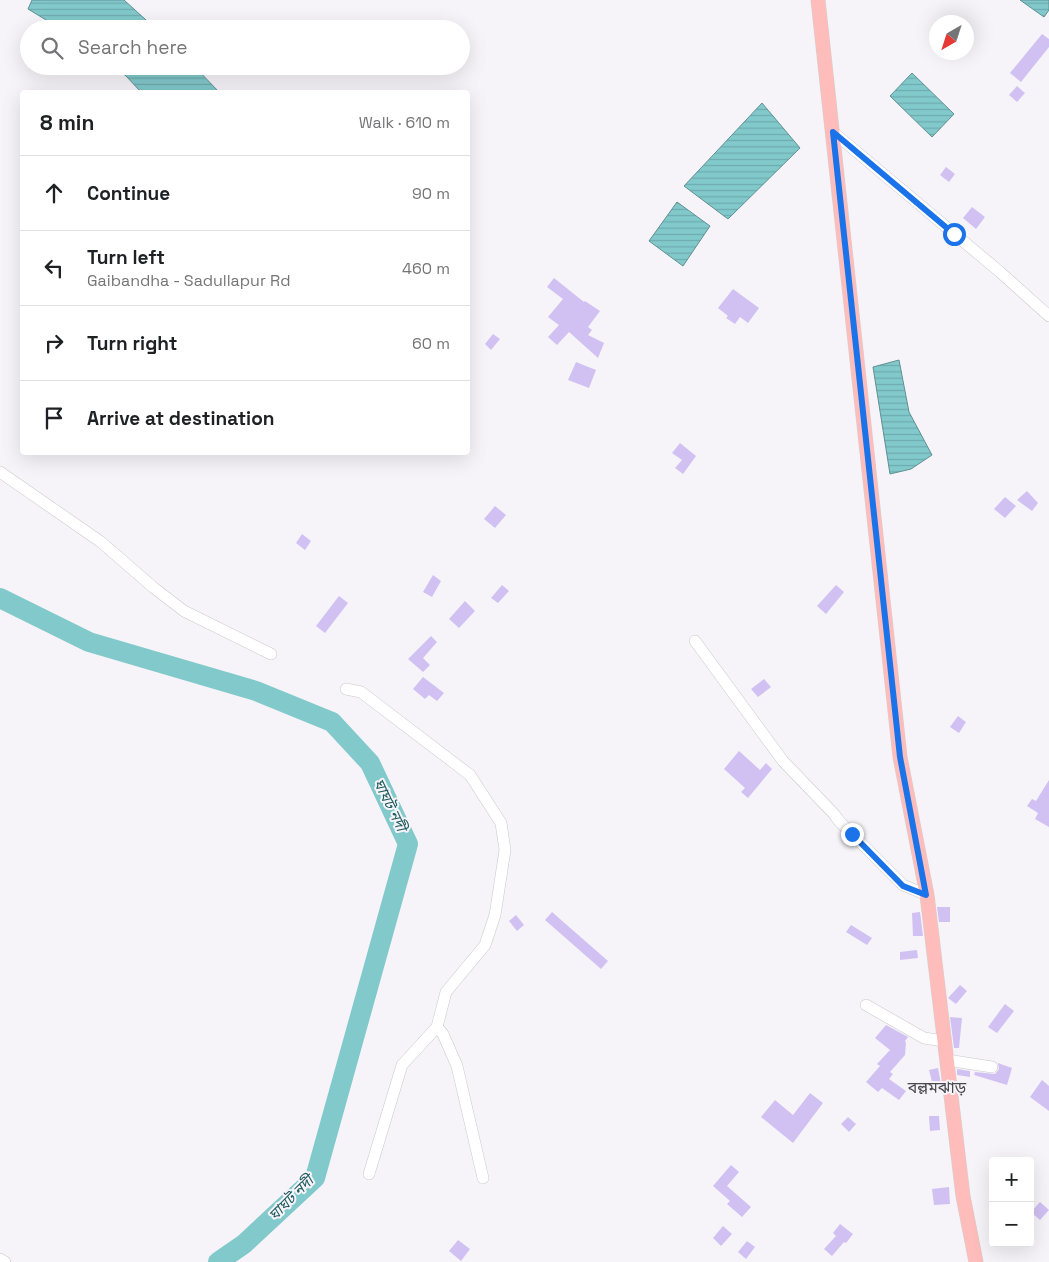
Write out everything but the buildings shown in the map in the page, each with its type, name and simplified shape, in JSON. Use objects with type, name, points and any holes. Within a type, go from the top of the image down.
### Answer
[{"type":"main road","points":[[818,0],[900,757],[926,895],[963,1196],[976,1262]]},
{"type":"street","points":[[833,132],[1000,272],[1049,316]]},
{"type":"street","points":[[0,472],[100,542],[184,611],[271,654]]},
{"type":"street","points":[[695,642],[783,761],[903,886],[926,895]]},
{"type":"street","points":[[346,689],[361,692],[470,775],[501,823],[505,850],[495,915],[485,945],[446,992],[437,1027],[402,1066],[369,1174]]},
{"type":"street","points":[[866,1004],[924,1038],[944,1041]]},
{"type":"street","points":[[437,1027],[457,1066],[483,1178]]},
{"type":"street","points":[[947,1060],[992,1067]]},
{"type":"street","points":[[0,1259],[4,1262]]},
{"type":"water","points":[[32,0],[124,0],[146,20],[46,20],[28,9]]},
{"type":"water","points":[[1020,0],[1049,0],[1049,10],[1044,17]]},
{"type":"water","points":[[912,73],[954,114],[932,137],[890,96]]},
{"type":"water","points":[[125,75],[203,75],[217,90],[139,90]]},
{"type":"water","points":[[762,103],[800,148],[728,219],[684,186]]},
{"type":"water","points":[[677,202],[710,226],[683,266],[649,241]]},
{"type":"water","points":[[899,360],[909,412],[932,455],[911,469],[890,474],[873,367]]},
{"type":"waterway","name":"ঘাঘট নদী","points":[[0,598],[89,642],[256,691],[332,722],[370,763],[408,844],[315,1178],[244,1244],[218,1262]]},
{"type":"district","name":"বল্লমঝাড়","points":[[937,1087]]},
{"type":"route","points":[[852,834],[903,886],[926,895],[900,757],[833,132],[954,234]]}]
